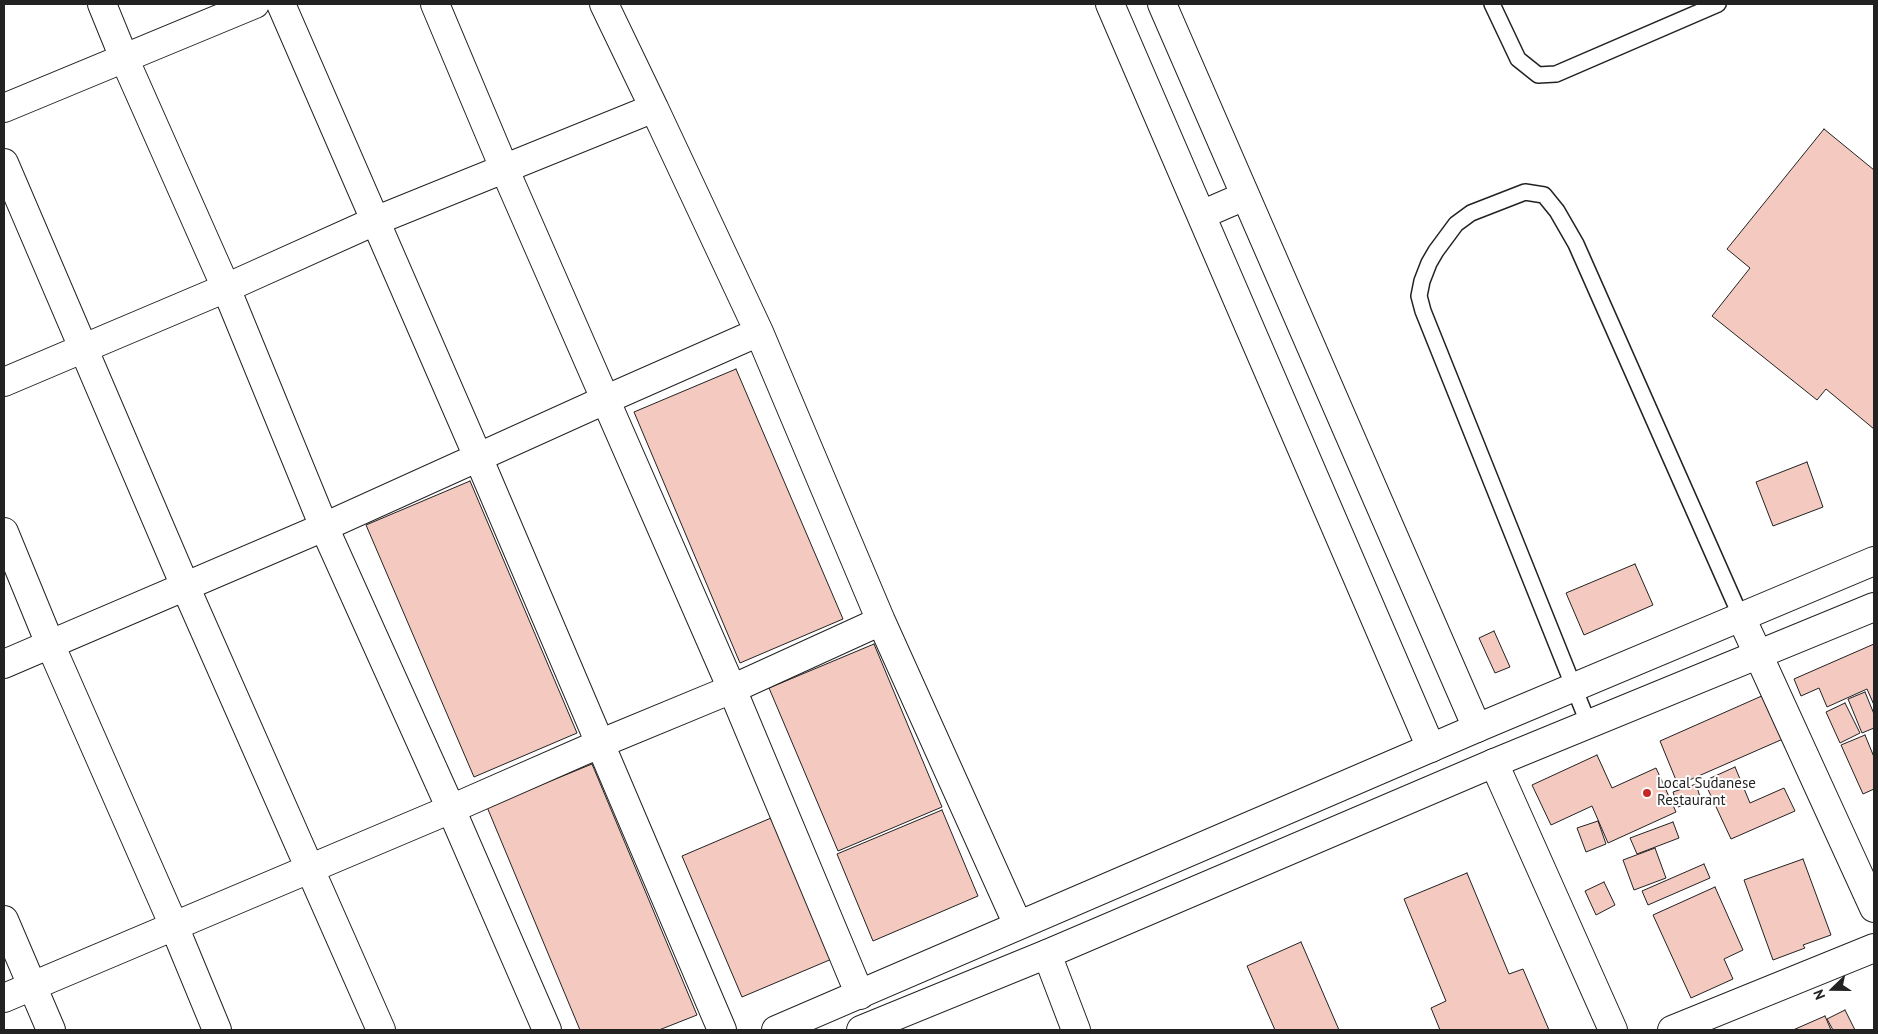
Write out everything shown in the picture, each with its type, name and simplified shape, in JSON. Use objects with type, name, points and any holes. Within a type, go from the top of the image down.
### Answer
[{"type":"street","points":[[102,4],[226,288],[324,527],[451,809],[547,1030]]},
{"type":"street","points":[[4,108],[255,4]]},
{"type":"street","points":[[282,4],[478,457],[722,1030]]},
{"type":"street","points":[[435,4],[504,168],[607,399],[732,689],[860,995]]},
{"type":"street","points":[[604,4],[759,332],[881,621],[1018,925]]},
{"type":"street","points":[[1110,4],[1431,748]]},
{"type":"street","points":[[1162,4],[1477,728]]},
{"type":"street","points":[[4,382],[226,288],[375,221],[654,108]]},
{"type":"street","points":[[4,163],[185,586],[380,1030]]},
{"type":"street","points":[[1201,215],[1245,196]]},
{"type":"street","points":[[4,664],[324,527],[759,332]]},
{"type":"street","points":[[4,532],[50,644],[174,926],[217,1030]]},
{"type":"street","points":[[776,1030],[1477,728],[1741,618],[1874,560]]},
{"type":"street","points":[[862,1030],[1046,954],[1494,763],[1874,607]]},
{"type":"street","points":[[1741,618],[1874,908]]},
{"type":"street","points":[[4,998],[310,870],[599,744],[732,689],[881,621]]},
{"type":"street","points":[[1494,763],[1613,1030]]},
{"type":"street","points":[[4,920],[51,1030]]},
{"type":"street","points":[[1672,1030],[1874,948]]},
{"type":"street","points":[[1046,954],[1076,1030]]},
{"type":"lane","points":[[1492,4],[1518,58],[1538,75],[1556,74],[1718,4]]},
{"type":"lane","points":[[1589,725],[1423,311],[1419,296],[1422,281],[1436,251],[1456,224],[1471,213],[1525,192],[1544,195],[1557,211],[1576,244],[1741,618]]},
{"type":"building","points":[[1824,129],[1874,170],[1874,429],[1826,389],[1817,400],[1712,316],[1750,268],[1727,249]]},
{"type":"building","points":[[736,369],[843,619],[740,663],[634,412]]},
{"type":"building","points":[[1807,462],[1823,507],[1773,526],[1756,482]]},
{"type":"building","points":[[470,481],[577,733],[474,777],[366,525]]},
{"type":"building","points":[[1635,564],[1653,605],[1584,635],[1566,593]]},
{"type":"building","points":[[1494,631],[1510,667],[1495,673],[1479,638]]},
{"type":"building","points":[[874,644],[942,807],[838,851],[769,688]]},
{"type":"building","points":[[1874,644],[1874,705],[1867,689],[1827,707],[1819,688],[1801,696],[1794,679]]},
{"type":"building","points":[[1865,692],[1874,714],[1874,728],[1862,733],[1848,699]]},
{"type":"building","points":[[1764,695],[1783,739],[1678,785],[1660,741]]},
{"type":"building","points":[[1845,703],[1860,733],[1840,743],[1826,712]]},
{"type":"building","points":[[1865,735],[1874,757],[1874,789],[1863,794],[1841,745]]},
{"type":"building","points":[[1597,755],[1612,788],[1656,768],[1676,812],[1608,843],[1592,806],[1551,825],[1532,785]]},
{"type":"building","points":[[592,764],[697,1015],[659,1030],[580,1030],[487,807]]},
{"type":"building","points":[[1735,767],[1750,803],[1784,788],[1795,811],[1731,839],[1704,781]]},
{"type":"building","points":[[1696,784],[1701,800],[1678,807],[1673,792]]},
{"type":"building","points":[[942,810],[978,896],[873,941],[837,854]]},
{"type":"building","points":[[785,812],[846,953],[742,997],[682,856]]},
{"type":"building","points":[[1598,821],[1606,844],[1586,852],[1577,828]]},
{"type":"building","points":[[1673,822],[1679,838],[1637,854],[1630,838]]},
{"type":"building","points":[[1655,848],[1666,878],[1634,890],[1623,860]]},
{"type":"building","points":[[1803,859],[1831,935],[1803,945],[1805,948],[1773,960],[1744,880]]},
{"type":"building","points":[[1704,864],[1710,878],[1648,905],[1642,891]]},
{"type":"building","points":[[1467,873],[1509,974],[1523,969],[1549,1030],[1440,1030],[1431,1008],[1446,1001],[1404,899]]},
{"type":"building","points":[[1604,882],[1615,905],[1596,915],[1585,891]]},
{"type":"building","points":[[1715,887],[1743,950],[1724,959],[1733,979],[1691,998],[1653,915]]},
{"type":"building","points":[[1301,942],[1339,1030],[1275,1030],[1247,966]]},
{"type":"building","points":[[1845,1010],[1855,1030],[1833,1030],[1827,1019]]},
{"type":"building","points":[[1825,1016],[1831,1030],[1793,1030]]},
{"type":"place","name":"Local Sudanese Restaurant","points":[[1647,793]]}]
